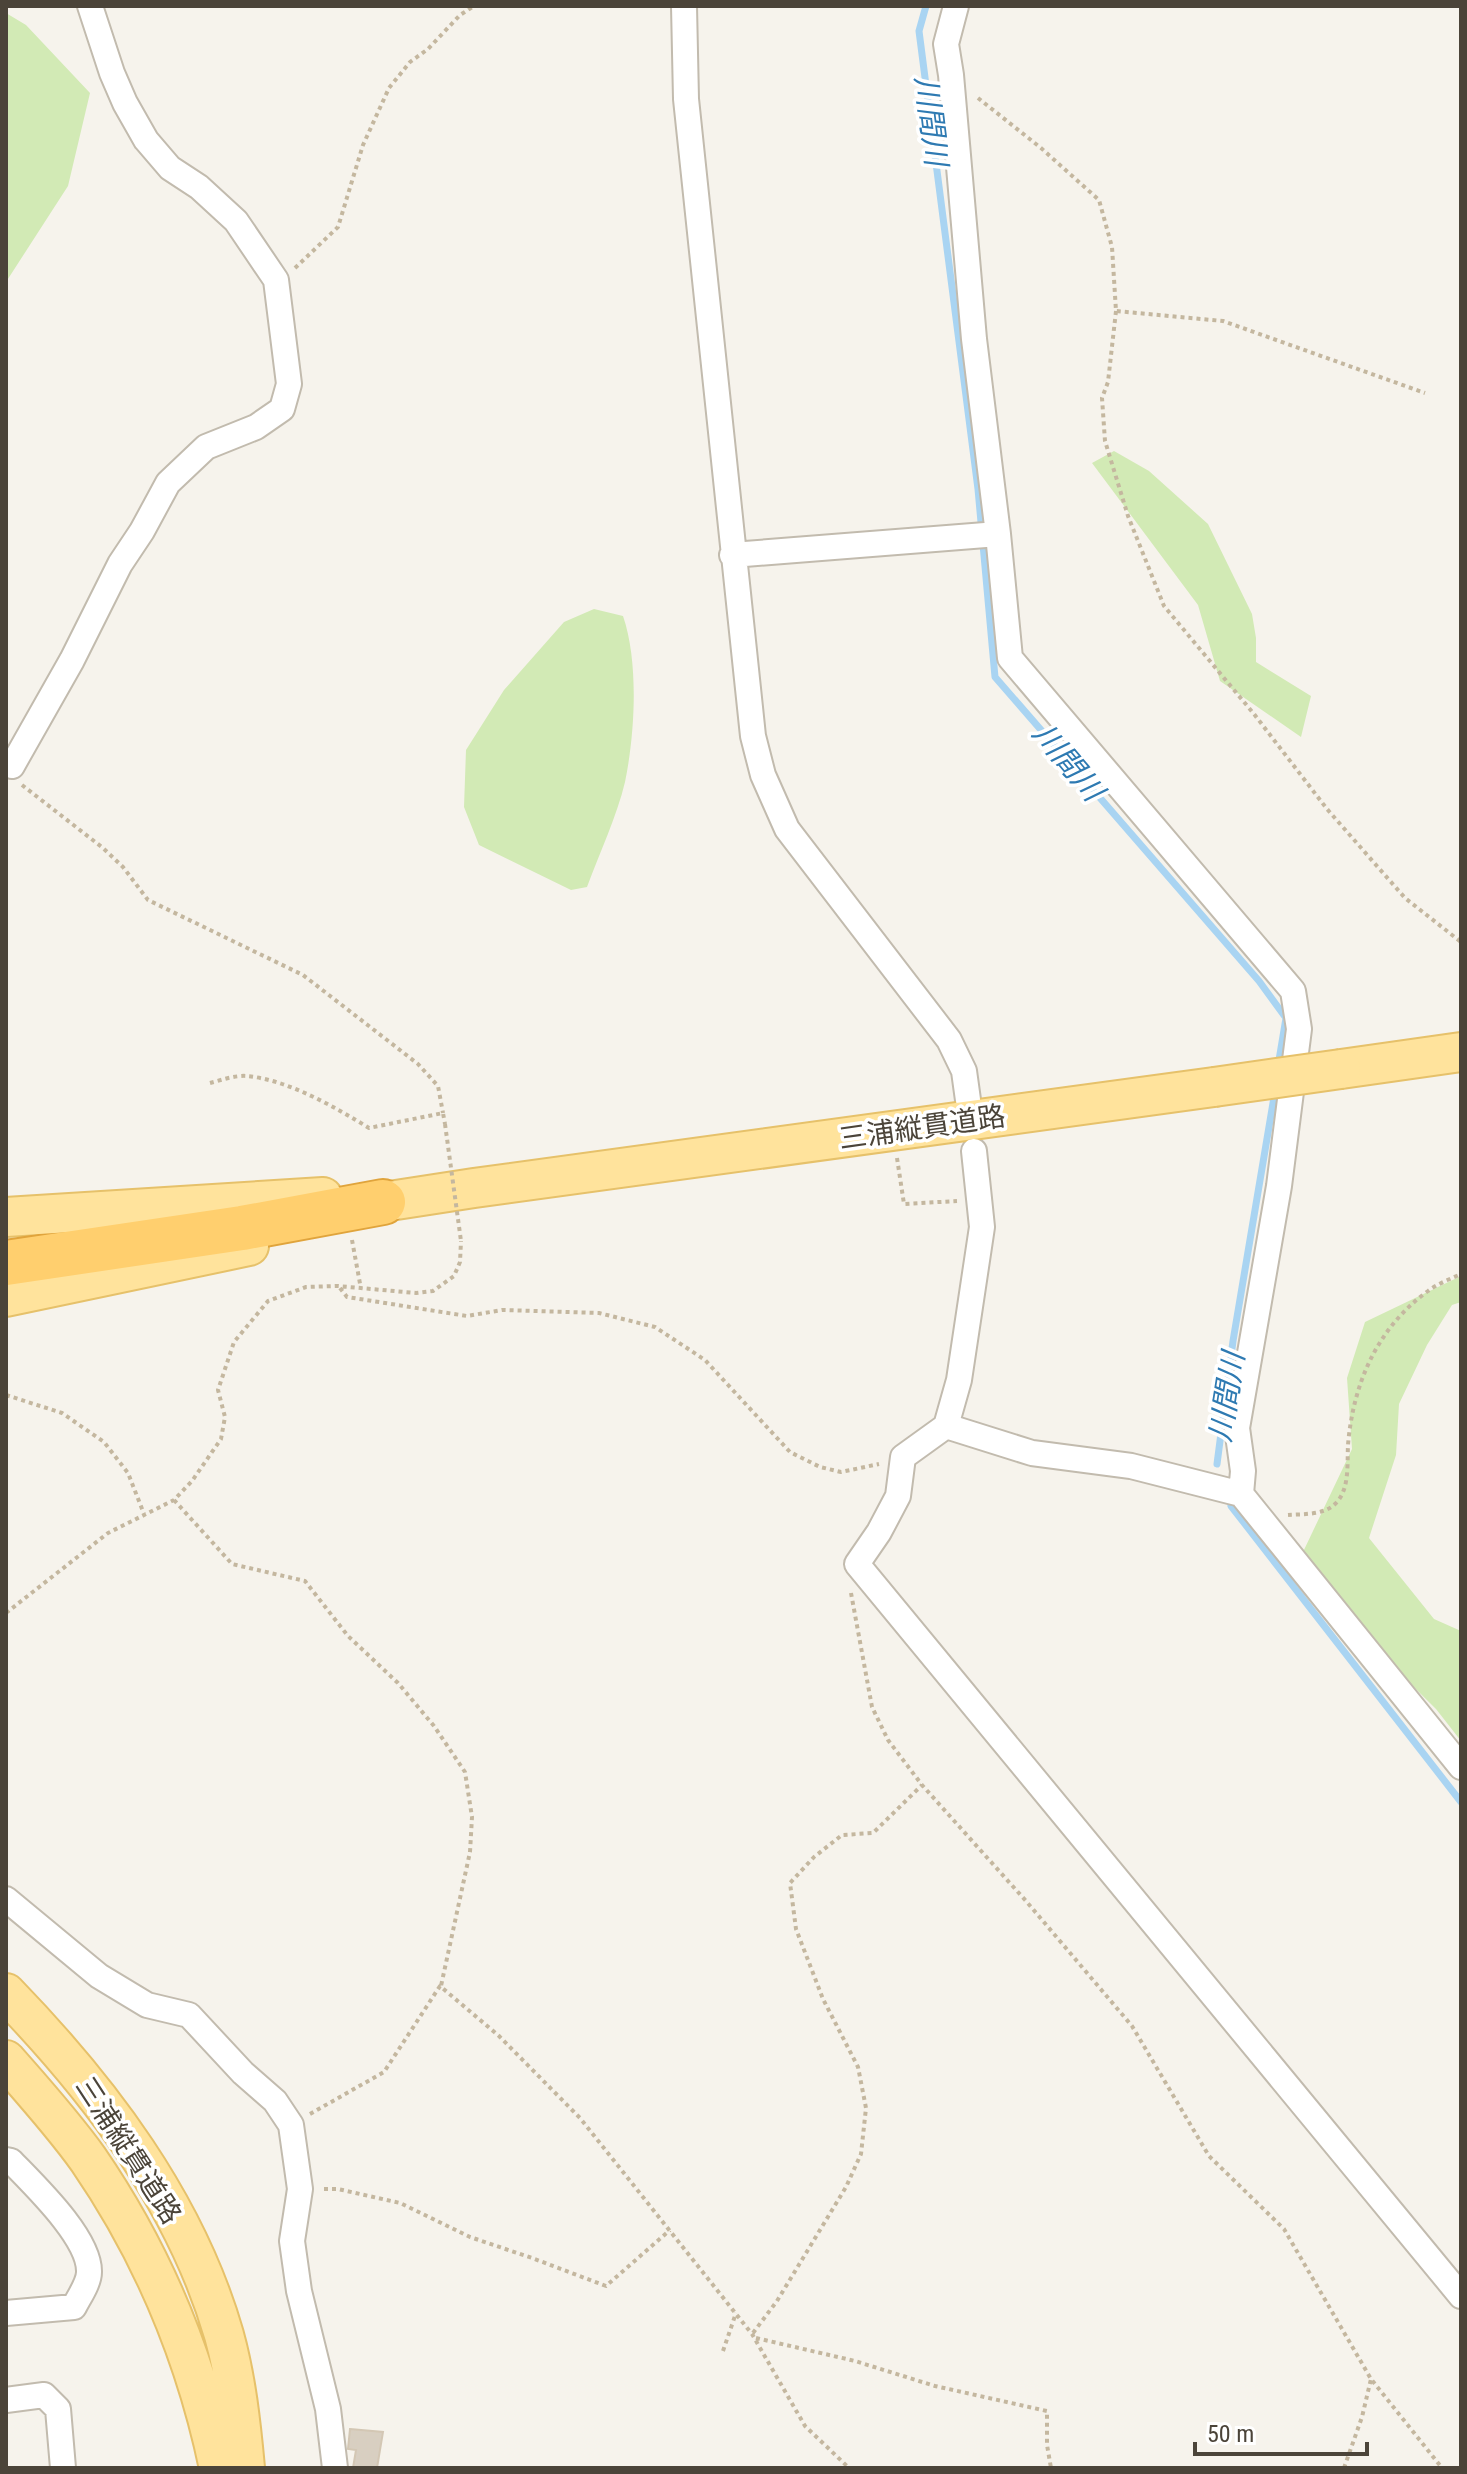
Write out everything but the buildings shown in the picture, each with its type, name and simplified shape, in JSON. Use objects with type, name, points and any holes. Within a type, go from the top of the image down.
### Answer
[{"type":"highway","points":[[24,1252],[242,1228],[383,1202]]},
{"type":"main road","name":"三浦縦貫道路","points":[[383,1202],[1461,1052]]},
{"type":"main road","points":[[6,1297],[419,1211],[516,1182]]},
{"type":"main road","points":[[6,1217],[474,1188]]},
{"type":"main road","name":"三浦縦貫道路","points":[[6,1993],[58,2047],[106,2108],[145,2164],[184,2234],[215,2306],[225,2339],[245,2468]]},
{"type":"main road","name":"三浦縦貫道路","points":[[6,2060],[89,2161],[143,2251],[182,2339],[219,2468]]},
{"type":"street","points":[[9,764],[72,660],[120,564],[168,483],[206,447],[256,427],[282,409],[289,384],[276,280],[236,221],[199,187],[170,168],[146,140],[112,73],[90,6]]},
{"type":"street","points":[[684,6],[686,99],[732,555],[753,736],[763,775],[787,829],[949,1040],[964,1071],[968,1100]]},
{"type":"street","points":[[956,6],[946,44],[974,339],[985,535],[1010,658],[1293,991],[1299,1029],[1279,1186],[1237,1428],[1243,1471],[1241,1494]]},
{"type":"street","points":[[732,555],[985,535]]},
{"type":"street","points":[[974,1151],[982,1227],[959,1380],[946,1426],[903,1457],[898,1496],[857,1564],[1461,2296]]},
{"type":"street","points":[[946,1426],[1032,1453],[1131,1466],[1241,1494],[1461,1767]]},
{"type":"street","points":[[6,1899],[99,1976],[147,2005],[189,2015],[243,2073],[275,2101],[291,2125],[300,2189],[292,2241],[299,2291],[328,2409],[335,2468]]},
{"type":"street","points":[[6,2160],[11,2161],[64,2217],[87,2259],[90,2275],[74,2307],[6,2313]]},
{"type":"street","points":[[6,2400],[44,2395],[58,2409],[63,2468]]},
{"type":"path","points":[[276,280],[292,271],[338,227],[363,145],[389,88],[410,62],[428,49],[460,15],[474,6]]},
{"type":"path","points":[[951,75],[1099,200],[1112,247],[1116,311],[1108,382],[1102,398],[1105,441],[1128,516],[1164,606],[1254,714],[1327,809],[1405,898],[1461,942]]},
{"type":"path","points":[[1116,311],[1223,321],[1425,393]]},
{"type":"path","points":[[6,1613],[108,1533],[174,1500],[209,1459],[221,1439],[225,1417],[218,1390],[234,1342],[268,1301],[306,1287],[338,1286],[416,1293],[433,1291],[454,1276],[460,1262],[461,1241],[438,1086],[418,1064],[303,975],[148,900],[123,867],[18,781],[9,764]]},
{"type":"path","points":[[210,1083],[246,1075],[295,1089],[334,1106],[369,1128],[443,1113]]},
{"type":"path","points":[[896,1154],[904,1204],[979,1200]]},
{"type":"path","points":[[352,1240],[361,1289]]},
{"type":"path","points":[[1262,1518],[1319,1512],[1334,1506],[1345,1492],[1350,1420],[1360,1379],[1376,1345],[1400,1315],[1429,1289],[1461,1274]]},
{"type":"path","points":[[338,1286],[347,1297],[467,1316],[502,1310],[599,1313],[655,1327],[705,1360],[790,1452],[804,1461],[841,1472],[903,1457]]},
{"type":"path","points":[[6,1395],[62,1413],[104,1442],[128,1473],[144,1514]]},
{"type":"path","points":[[174,1500],[232,1564],[305,1581],[348,1636],[416,1704],[465,1772],[472,1817],[470,1852],[440,1986],[384,2072],[291,2125]]},
{"type":"path","points":[[857,1564],[851,1581],[852,1602],[872,1707],[888,1740],[922,1785],[1132,2026],[1209,2156],[1284,2229],[1371,2379],[1442,2468]]},
{"type":"path","points":[[754,2336],[846,2187],[861,2154],[866,2108],[858,2067],[823,1999],[796,1929],[790,1883],[814,1857],[842,1835],[873,1833],[922,1785]]},
{"type":"path","points":[[440,1986],[499,2036],[580,2118],[754,2336],[805,2426],[849,2468]]},
{"type":"path","points":[[300,2189],[338,2189],[400,2203],[470,2237],[606,2286],[670,2230]]},
{"type":"path","points":[[723,2351],[736,2313]]},
{"type":"path","points":[[754,2336],[855,2361],[935,2386],[1047,2411],[1051,2468]]},
{"type":"path","points":[[1344,2468],[1362,2417],[1371,2379]]},
{"type":"green space","points":[[6,13],[26,25],[90,93],[68,186],[6,282]]},
{"type":"green space","points":[[1114,451],[1149,471],[1208,524],[1252,614],[1256,662],[1311,696],[1301,737],[1220,681],[1198,605],[1092,463]]},
{"type":"green space","points":[[594,609],[623,616],[633,676],[633,721],[625,782],[613,821],[587,887],[571,890],[479,845],[464,807],[466,750],[504,690],[564,622]]},
{"type":"green space","points":[[1461,1276],[1461,1302],[1452,1305],[1427,1345],[1399,1404],[1396,1455],[1369,1538],[1434,1619],[1461,1631],[1461,1741],[1436,1709],[1343,1617],[1303,1552],[1352,1449],[1347,1378],[1365,1322]]},
{"type":"waterway","name":"川間川","points":[[926,6],[919,31],[978,489],[995,677],[1259,981],[1286,1018],[1278,1066]]},
{"type":"waterway","name":"川間川","points":[[1217,1464],[1233,1341],[1275,1091]]},
{"type":"waterway","name":"川間川","points":[[1231,1506],[1461,1802]]}]
